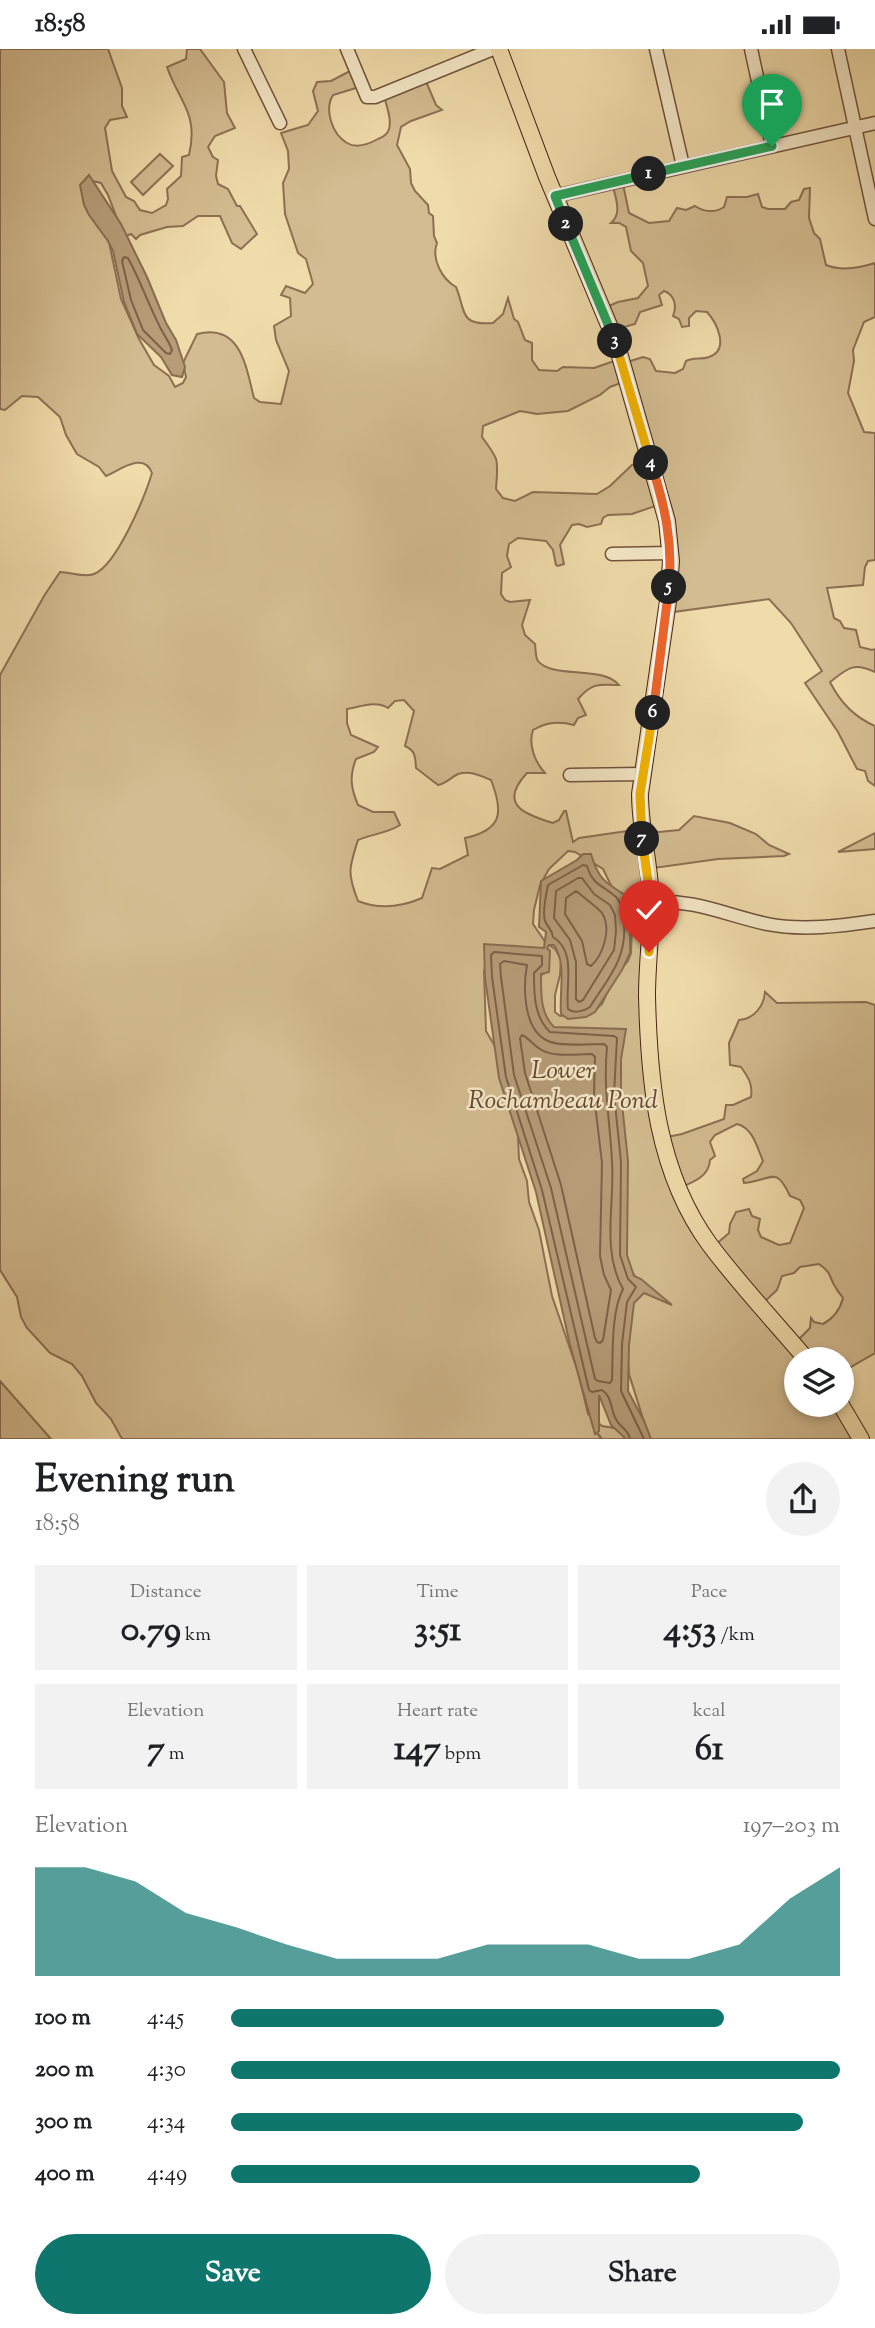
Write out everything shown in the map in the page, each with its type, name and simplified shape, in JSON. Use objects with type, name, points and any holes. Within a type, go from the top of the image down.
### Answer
[{"type":"main road","points":[[499,49],[555,196],[616,342],[667,521],[671,553],[667,614],[643,774],[640,812],[651,902],[647,994],[651,1078],[659,1125],[670,1170],[687,1208],[710,1245],[796,1347]]},
{"type":"main road","points":[[848,1417],[861,1439]]},
{"type":"street","points":[[244,49],[280,123]]},
{"type":"street","points":[[347,49],[367,97],[375,97],[493,49]]},
{"type":"street","points":[[656,49],[683,166]]},
{"type":"street","points":[[751,49],[772,146]]},
{"type":"street","points":[[838,49],[875,219]]},
{"type":"street","points":[[555,196],[875,123]]},
{"type":"street","points":[[612,554],[671,553]]},
{"type":"street","points":[[570,775],[643,774]]},
{"type":"street","points":[[651,902],[691,903],[767,924],[784,926],[839,926],[875,921]]},
{"type":"shaded area","points":[[0,49],[108,49],[122,88],[122,106],[127,117],[110,120],[105,128],[112,171],[126,197],[134,201],[140,210],[152,213],[166,205],[167,189],[181,176],[182,157],[189,155],[191,141],[190,118],[167,67],[186,59],[187,49],[200,49],[224,82],[227,113],[235,128],[215,136],[208,147],[213,157],[218,160],[218,184],[228,189],[257,234],[241,249],[232,243],[220,216],[198,216],[183,226],[167,227],[140,235],[136,239],[131,234],[124,237],[101,183],[88,180],[81,188],[90,209],[106,228],[121,299],[139,339],[154,365],[169,376],[175,387],[183,383],[186,377],[183,363],[197,334],[212,332],[232,341],[239,350],[254,398],[260,402],[281,404],[289,371],[276,340],[274,326],[291,316],[290,298],[281,295],[286,286],[305,293],[313,284],[306,259],[298,253],[285,214],[283,183],[289,169],[288,151],[281,133],[308,125],[318,111],[313,91],[317,82],[331,81],[352,70],[359,87],[333,95],[329,108],[337,134],[355,146],[371,143],[387,133],[390,119],[384,95],[425,79],[436,105],[442,110],[401,127],[397,145],[410,169],[411,183],[415,191],[428,205],[429,213],[433,216],[437,243],[435,255],[439,268],[446,279],[456,287],[466,315],[474,322],[493,323],[503,314],[508,298],[514,319],[518,322],[525,340],[532,343],[532,360],[539,370],[557,371],[563,367],[594,368],[620,359],[624,363],[643,357],[650,359],[656,371],[675,373],[683,369],[686,361],[709,357],[719,349],[718,329],[707,312],[696,311],[689,318],[689,326],[682,327],[679,319],[673,316],[673,298],[664,291],[659,295],[662,305],[640,312],[635,324],[614,330],[602,309],[638,298],[648,286],[643,263],[631,251],[626,227],[611,223],[617,211],[613,187],[623,184],[629,213],[649,223],[669,221],[677,208],[686,210],[695,206],[706,211],[717,210],[724,207],[727,197],[758,194],[762,207],[785,209],[791,202],[799,200],[804,189],[810,188],[809,218],[814,233],[820,239],[826,265],[850,268],[875,263],[875,317],[864,322],[853,350],[854,361],[848,393],[864,432],[875,433],[875,560],[868,561],[865,567],[863,585],[827,588],[834,618],[840,621],[844,628],[856,630],[860,647],[875,649],[875,672],[861,667],[851,668],[830,682],[848,708],[875,726],[875,786],[868,781],[865,771],[857,769],[838,732],[805,683],[822,671],[791,623],[769,599],[673,612],[661,504],[632,514],[608,515],[603,518],[601,524],[587,527],[572,525],[560,545],[564,564],[558,566],[553,550],[546,541],[518,538],[509,544],[507,556],[511,567],[502,573],[501,594],[510,602],[530,600],[522,625],[525,635],[535,644],[538,661],[554,670],[602,675],[619,685],[596,686],[587,690],[578,699],[586,715],[578,718],[574,725],[553,723],[533,730],[533,753],[545,773],[527,773],[518,784],[515,801],[519,807],[533,816],[553,823],[566,811],[573,842],[579,838],[641,829],[659,832],[679,830],[694,816],[730,823],[756,834],[769,845],[789,854],[718,859],[646,869],[662,1138],[724,1119],[726,1105],[733,1105],[751,1097],[751,1084],[746,1074],[741,1067],[730,1065],[729,1043],[739,1020],[757,1011],[765,992],[777,1003],[866,1002],[875,1005],[875,1353],[854,1365],[854,1347],[784,1347],[784,1417],[847,1417],[859,1439],[644,1439],[644,1422],[629,1374],[625,1326],[626,1309],[641,1287],[623,1256],[627,1217],[540,1028],[539,976],[545,973],[547,966],[493,948],[484,971],[486,1031],[506,1065],[517,1115],[519,1159],[539,1230],[552,1296],[578,1372],[588,1414],[602,1426],[620,1429],[629,1439],[122,1439],[72,1364],[50,1353],[27,1328],[21,1317],[17,1297],[0,1270],[0,675],[60,572],[94,574],[112,558],[137,513],[152,473],[143,463],[138,463],[106,476],[99,467],[77,454],[60,417],[38,397],[22,396],[5,410],[0,409]],"holes":[[[626,381],[648,460],[632,465],[610,486],[597,494],[533,492],[515,501],[503,498],[496,489],[496,461],[482,437],[483,426],[520,411],[537,414],[568,411]],[[404,700],[414,711],[405,746],[413,752],[416,768],[438,785],[462,773],[491,780],[498,802],[497,818],[486,830],[465,838],[468,855],[440,869],[432,868],[422,898],[398,905],[366,904],[358,901],[351,877],[351,864],[358,840],[400,825],[394,812],[373,812],[358,805],[352,782],[356,759],[374,752],[378,747],[351,735],[347,723],[347,709],[373,704],[388,708],[395,701]],[[568,851],[575,852],[603,869],[632,928],[631,953],[628,961],[615,976],[602,1004],[591,1014],[560,1016],[555,1012],[555,995],[561,959],[533,924],[540,885],[549,869]],[[737,1124],[747,1129],[763,1161],[757,1171],[743,1179],[744,1183],[776,1177],[790,1196],[800,1200],[804,1208],[790,1243],[779,1245],[761,1237],[758,1230],[760,1219],[752,1216],[749,1209],[736,1212],[729,1233],[714,1246],[679,1188],[707,1171],[710,1160],[715,1156],[710,1142],[715,1135]],[[819,1264],[829,1274],[843,1298],[836,1313],[827,1322],[814,1322],[811,1318],[810,1328],[795,1343],[762,1304],[777,1290],[782,1276],[794,1273],[800,1267]]]},
{"type":"shaded area","points":[[160,154],[173,166],[143,195],[131,182]]},
{"type":"shaded area","points":[[875,833],[875,849],[838,852]]},
{"type":"shaded area","points":[[0,1381],[51,1439],[0,1439]]},
{"type":"water","points":[[89,175],[121,224],[147,277],[176,340],[185,367],[182,377],[172,375],[161,357],[137,334],[124,302],[113,251],[84,205],[80,185]]},
{"type":"water","name":"Lower Rochambeau Pond","points":[[583,854],[591,854],[599,874],[625,895],[627,905],[638,904],[639,909],[630,913],[630,953],[595,1012],[586,1017],[568,1019],[561,1014],[562,978],[558,953],[554,945],[549,945],[549,972],[541,974],[541,995],[546,1016],[554,1027],[626,1029],[621,1059],[621,1094],[628,1161],[627,1255],[634,1276],[672,1305],[644,1293],[634,1303],[629,1345],[628,1391],[651,1439],[626,1439],[611,1425],[599,1395],[599,1431],[595,1434],[570,1345],[536,1192],[499,1078],[485,978],[484,944],[544,948],[546,932],[539,927],[541,881]]},
{"type":"waterway","points":[[597,1433],[602,1439]]},
{"type":"route","points":[[649,952],[651,902],[640,794],[667,614],[670,543],[656,478],[616,342],[555,196],[772,146]]}]
